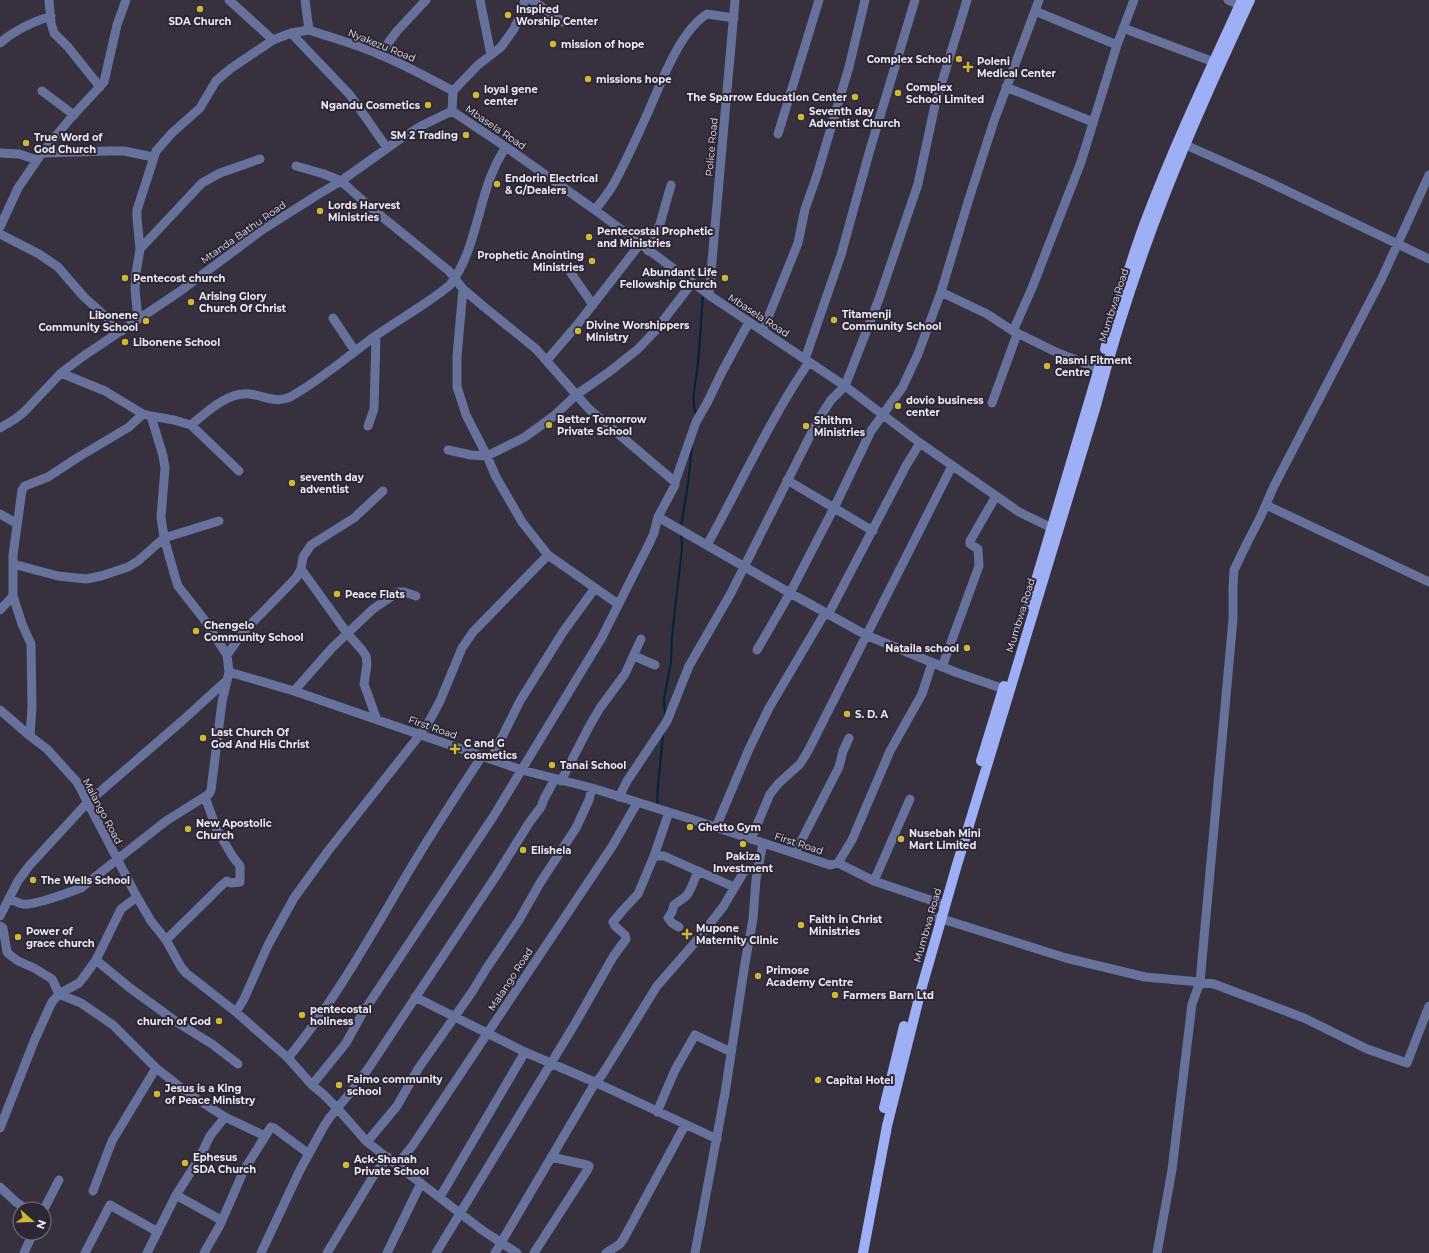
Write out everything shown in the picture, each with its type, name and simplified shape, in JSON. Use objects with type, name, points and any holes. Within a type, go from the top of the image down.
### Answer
[{"type":"main road","name":"Mumbwa Road","points":[[1217,63],[1250,0]]},
{"type":"main road","name":"Mumbwa Road","points":[[857,1253],[888,1091],[901,1038],[943,904],[1055,530],[1122,291],[1144,225],[1217,63],[1241,3]]},
{"type":"main road","name":"Mumbwa Road","points":[[943,904],[1004,689],[1095,409],[1107,364],[1131,288],[1182,143]]},
{"type":"main road","name":"Mumbwa Road","points":[[863,1253],[895,1091],[938,918]]},
{"type":"street","points":[[49,0],[54,33],[68,47],[100,87]]},
{"type":"street","points":[[0,226],[18,188],[40,157],[74,115],[104,82],[117,25],[126,0]]},
{"type":"street","points":[[229,0],[273,40]]},
{"type":"street","points":[[138,319],[135,290],[140,249],[137,210],[153,157],[160,145],[200,108],[220,77],[273,40],[291,33],[309,30],[306,0]]},
{"type":"street","points":[[380,54],[397,30],[426,0]]},
{"type":"street","points":[[480,0],[491,55]]},
{"type":"street","points":[[452,111],[453,91],[501,47],[514,29],[525,0]]},
{"type":"street","points":[[532,0],[563,22]]},
{"type":"street","name":"Police Road","points":[[709,295],[735,0]]},
{"type":"street","points":[[778,134],[819,0]]},
{"type":"street","points":[[763,330],[798,243],[805,209],[817,175],[849,67],[865,0]]},
{"type":"street","points":[[707,545],[807,360],[841,255],[869,153],[915,0]]},
{"type":"street","points":[[619,797],[667,721],[689,666],[724,606],[825,408],[845,386],[879,300],[918,184],[935,105],[967,0]]},
{"type":"street","points":[[757,650],[790,593],[834,508],[871,431],[902,388],[918,354],[941,292],[968,202],[1006,87],[1039,0]]},
{"type":"street","points":[[992,403],[1015,332],[1081,162],[1117,45],[1134,0]]},
{"type":"street","points":[[1228,0],[1241,3]]},
{"type":"street","points":[[1035,11],[1117,45]]},
{"type":"street","points":[[595,210],[612,186],[646,117],[670,63],[684,38],[698,21],[707,14],[734,18]]},
{"type":"street","points":[[0,43],[18,29],[51,16]]},
{"type":"street","points":[[1123,28],[1217,63]]},
{"type":"street","name":"Nyakezu Road","points":[[309,30],[349,42],[380,54],[453,91]]},
{"type":"street","points":[[291,33],[350,95],[387,148]]},
{"type":"street","points":[[1006,87],[1093,122]]},
{"type":"street","points":[[42,91],[74,115]]},
{"type":"street","name":"Mbasela Road","points":[[452,111],[595,210],[709,295],[845,386],[952,466],[1019,512],[1055,530]]},
{"type":"street","name":"Mtanda Bathu Road","points":[[0,428],[24,412],[62,373],[82,357],[179,292],[262,230],[341,181],[400,139],[421,126],[452,111]]},
{"type":"street","points":[[1182,143],[1262,179],[1429,259]]},
{"type":"street","points":[[191,425],[220,403],[240,394],[255,395],[278,401],[290,397],[308,386],[376,336],[444,290],[455,278],[467,251],[490,178],[498,159],[506,147]]},
{"type":"street","points":[[0,153],[40,157],[124,151],[153,157]]},
{"type":"street","points":[[140,249],[202,183],[220,173],[260,159]]},
{"type":"street","points":[[296,166],[324,174],[341,181],[370,207],[448,271],[463,289],[536,349],[576,395],[604,423],[675,482]]},
{"type":"street","points":[[1157,1253],[1172,1170],[1192,1004],[1200,982],[1233,619],[1232,586],[1234,570],[1274,486],[1376,292],[1429,175]]},
{"type":"street","points":[[648,251],[660,224],[672,185]]},
{"type":"street","points":[[0,234],[39,254],[58,267],[84,297],[122,330]]},
{"type":"street","points":[[547,360],[593,305],[640,244]]},
{"type":"street","points":[[571,273],[593,305]]},
{"type":"street","points":[[448,450],[471,455],[488,456],[525,437],[555,415],[576,395],[638,349],[692,282]]},
{"type":"street","points":[[463,289],[457,387],[466,415],[488,456],[496,477],[522,522],[548,555],[618,604]]},
{"type":"street","points":[[941,292],[987,314],[1015,332],[1058,353],[1099,369]]},
{"type":"street","points":[[333,318],[355,351]]},
{"type":"street","points":[[312,1085],[346,1043],[362,1014],[477,842],[601,639],[654,533],[658,517],[674,489],[675,482],[696,422],[749,322]]},
{"type":"street","points":[[368,426],[374,409],[376,336]]},
{"type":"street","points":[[62,373],[105,391],[147,415],[191,425],[239,471]]},
{"type":"street","points":[[30,736],[32,707],[31,644],[22,624],[13,596],[13,564],[16,523],[23,487],[48,477],[77,458],[129,428],[147,415]]},
{"type":"street","points":[[9,898],[23,904],[35,904],[81,888],[166,821],[205,797],[211,790],[222,702],[228,676],[227,655],[203,618],[178,586],[164,538],[161,516],[165,468],[161,447],[147,415]]},
{"type":"street","points":[[716,827],[759,728],[786,678],[826,614],[873,531],[907,464],[920,443]]},
{"type":"street","points":[[751,839],[770,794],[779,783],[800,764],[808,751],[952,466]]},
{"type":"street","points":[[787,480],[873,531]]},
{"type":"street","points":[[227,655],[244,631],[291,584],[301,569],[303,557],[311,545],[354,518],[383,491]]},
{"type":"street","points":[[942,666],[979,566],[978,549],[970,544],[970,541],[996,496]]},
{"type":"street","points":[[1266,505],[1429,582]]},
{"type":"street","points":[[0,514],[16,523]]},
{"type":"street","points":[[658,517],[826,614],[866,635],[932,663],[1004,689]]},
{"type":"street","points":[[13,564],[44,574],[86,579],[94,578],[133,565],[164,538],[219,521]]},
{"type":"street","points":[[236,1012],[244,999],[268,945],[294,898],[328,851],[421,735],[440,701],[462,648],[473,632],[548,555]]},
{"type":"street","points":[[301,569],[346,633],[366,656],[367,664],[364,684],[377,720]]},
{"type":"street","points":[[491,759],[520,701],[563,632],[595,588]]},
{"type":"street","points":[[294,691],[346,633],[373,609],[398,592],[404,592],[416,596]]},
{"type":"street","points":[[0,610],[13,596]]},
{"type":"street","points":[[261,1253],[309,1154],[330,1117],[338,1109],[368,1069],[541,807],[544,799],[558,780],[600,708],[625,674],[641,639]]},
{"type":"street","points":[[634,656],[655,665]]},
{"type":"street","points":[[838,863],[852,840],[890,751],[922,694],[932,663]]},
{"type":"street","points":[[0,916],[18,881],[29,866],[87,803],[182,722],[228,676]]},
{"type":"street","name":"First Road","points":[[228,676],[294,691],[522,770],[592,788],[830,865],[838,863],[874,881],[943,904]]},
{"type":"street","name":"Malango Road","points":[[0,710],[47,749],[77,782],[137,897],[151,921],[166,940],[186,973],[236,1012],[288,1058],[312,1085],[338,1109],[367,1142],[482,1230],[517,1253]]},
{"type":"street","points":[[795,853],[839,766],[843,751],[849,738]]},
{"type":"street","points":[[288,1058],[304,1039],[331,999],[414,863],[482,756]]},
{"type":"street","points":[[367,1142],[394,1110],[418,1069],[472,992],[519,920],[540,883],[576,828],[589,800],[592,788]]},
{"type":"street","points":[[166,940],[227,881],[232,883],[240,882],[240,866],[232,857],[217,830],[205,797]]},
{"type":"street","points":[[874,881],[910,799]]},
{"type":"street","name":"Malango Road","points":[[397,1165],[413,1145],[613,845],[637,803]]},
{"type":"street","points":[[436,1253],[613,957],[626,939],[625,935],[615,926],[613,922],[638,894],[654,856],[669,812]]},
{"type":"street","points":[[695,1253],[717,1139],[753,919],[757,869],[763,843]]},
{"type":"street","points":[[654,856],[664,856],[734,887]]},
{"type":"street","points":[[495,1253],[595,1083],[602,1075],[657,986],[723,907],[745,870],[757,869]]},
{"type":"street","points":[[679,927],[668,918],[674,905],[686,897],[699,871]]},
{"type":"street","points":[[0,1128],[35,1039],[52,1002],[59,994],[82,981],[96,960],[121,910],[137,897]]},
{"type":"street","points":[[938,918],[1066,958],[1145,977],[1214,984],[1304,1018],[1367,1049],[1407,1063],[1429,1006]]},
{"type":"street","points":[[0,926],[3,928],[7,952],[18,961],[34,968],[52,979],[59,994],[80,1003],[113,1026],[156,1068],[189,1094],[225,1117],[265,1136]]},
{"type":"street","points":[[96,960],[130,988],[212,1044],[238,1064]]},
{"type":"street","points":[[416,997],[525,1052],[717,1139]]},
{"type":"street","points":[[657,1112],[675,1070],[695,1035],[731,1052]]},
{"type":"street","points":[[440,1197],[525,1052]]},
{"type":"street","points":[[92,1191],[112,1141],[156,1068]]},
{"type":"street","points":[[147,1253],[176,1195],[199,1159],[210,1136],[225,1117]]},
{"type":"street","points":[[606,1253],[620,1244],[624,1238],[685,1125]]},
{"type":"street","points":[[204,1253],[244,1170],[271,1127],[309,1154]]},
{"type":"street","points":[[327,1253],[374,1175],[388,1157]]},
{"type":"street","points":[[534,1253],[588,1169],[587,1164],[551,1157]]},
{"type":"street","points":[[48,1201],[58,1180]]},
{"type":"street","points":[[387,1253],[420,1183]]},
{"type":"street","points":[[0,1187],[15,1201]]},
{"type":"street","points":[[176,1195],[221,1220]]},
{"type":"street","points":[[85,1253],[110,1205],[158,1232]]},
{"type":"street","points":[[24,1253],[29,1241]]},
{"type":"waterway","points":[[696,414],[694,393],[699,352],[703,294]]},
{"type":"waterway","points":[[681,527],[692,446]]},
{"type":"waterway","points":[[665,715],[664,699],[671,662],[672,636],[682,548],[681,533]]},
{"type":"waterway","points":[[657,806],[663,735]]},
{"type":"place","name":"SDA Church","points":[[200,9]]},
{"type":"place","name":"Inspired Worship Center","points":[[508,15]]},
{"type":"place","name":"mission of hope","points":[[553,44]]},
{"type":"place","name":"Complex School","points":[[959,59]]},
{"type":"place","name":"Poleni Medical Center","points":[[968,67]]},
{"type":"place","name":"missions hope","points":[[588,79]]},
{"type":"place","name":"Complex School Limited","points":[[898,93]]},
{"type":"place","name":"loyal gene center","points":[[476,95]]},
{"type":"place","name":"The Sparrow Education Center","points":[[855,97]]},
{"type":"place","name":"Ngandu Cosmetics","points":[[428,105]]},
{"type":"place","name":"Seventh day Adventist Church","points":[[801,117]]},
{"type":"place","name":"SM 2 Trading","points":[[466,135]]},
{"type":"place","name":"True Word of God Church","points":[[26,143]]},
{"type":"place","name":"Endorin Electrical & G/Dealers","points":[[497,184]]},
{"type":"place","name":"Lords Harvest Ministries","points":[[320,211]]},
{"type":"place","name":"Pentecostal Prophetic and Ministries","points":[[589,237]]},
{"type":"place","name":"Prophetic Anointing Ministries","points":[[592,261]]},
{"type":"place","name":"Pentecost church","points":[[125,278]]},
{"type":"place","name":"Abundant Life Fellowship Church","points":[[725,278]]},
{"type":"place","name":"Arising Glory Church Of Christ","points":[[191,302]]},
{"type":"place","name":"Titamenji Community School","points":[[834,320]]},
{"type":"place","name":"Libonene Community School","points":[[146,321]]},
{"type":"place","name":"Divine Worshippers Ministry","points":[[578,331]]},
{"type":"place","name":"Libonene School","points":[[125,342]]},
{"type":"place","name":"Rasmi Fitment Centre","points":[[1047,366]]},
{"type":"place","name":"dovio business center","points":[[898,406]]},
{"type":"place","name":"Better Tomorrow Private School","points":[[549,425]]},
{"type":"place","name":"Shithm Ministries","points":[[806,426]]},
{"type":"place","name":"seventh day adventist","points":[[292,483]]},
{"type":"place","name":"Peace Flats","points":[[337,594]]},
{"type":"place","name":"Chengelo Community School","points":[[196,631]]},
{"type":"place","name":"Nataila school","points":[[967,648]]},
{"type":"place","name":"S. D. A","points":[[847,714]]},
{"type":"place","name":"Last Church Of God And His Christ","points":[[203,738]]},
{"type":"place","name":"C and G cosmetics","points":[[455,749]]},
{"type":"place","name":"Tanai School","points":[[552,765]]},
{"type":"place","name":"Ghetto Gym","points":[[690,827]]},
{"type":"place","name":"New Apostolic Church","points":[[188,829]]},
{"type":"place","name":"Nusebah Mini Mart Limited","points":[[901,839]]},
{"type":"place","name":"Pakiza Investment","points":[[743,844]]},
{"type":"place","name":"Elishela","points":[[523,850]]},
{"type":"place","name":"The Wells School","points":[[33,880]]},
{"type":"place","name":"Faith in Christ Ministries","points":[[801,925]]},
{"type":"place","name":"Mupone Maternity Clinic","points":[[687,934]]},
{"type":"place","name":"Power of grace church","points":[[18,937]]},
{"type":"place","name":"Primose Academy Centre","points":[[758,976]]},
{"type":"place","name":"Farmers Barn Ltd","points":[[835,995]]},
{"type":"place","name":"pentecostal holiness","points":[[302,1015]]},
{"type":"place","name":"church of God","points":[[219,1021]]},
{"type":"place","name":"Capital Hotel","points":[[818,1080]]},
{"type":"place","name":"Faimo community school","points":[[339,1085]]},
{"type":"place","name":"Jesus is a King of Peace Ministry","points":[[157,1094]]},
{"type":"place","name":"Ephesus SDA Church","points":[[185,1163]]},
{"type":"place","name":"Ack-Shanah Private School","points":[[346,1165]]}]
